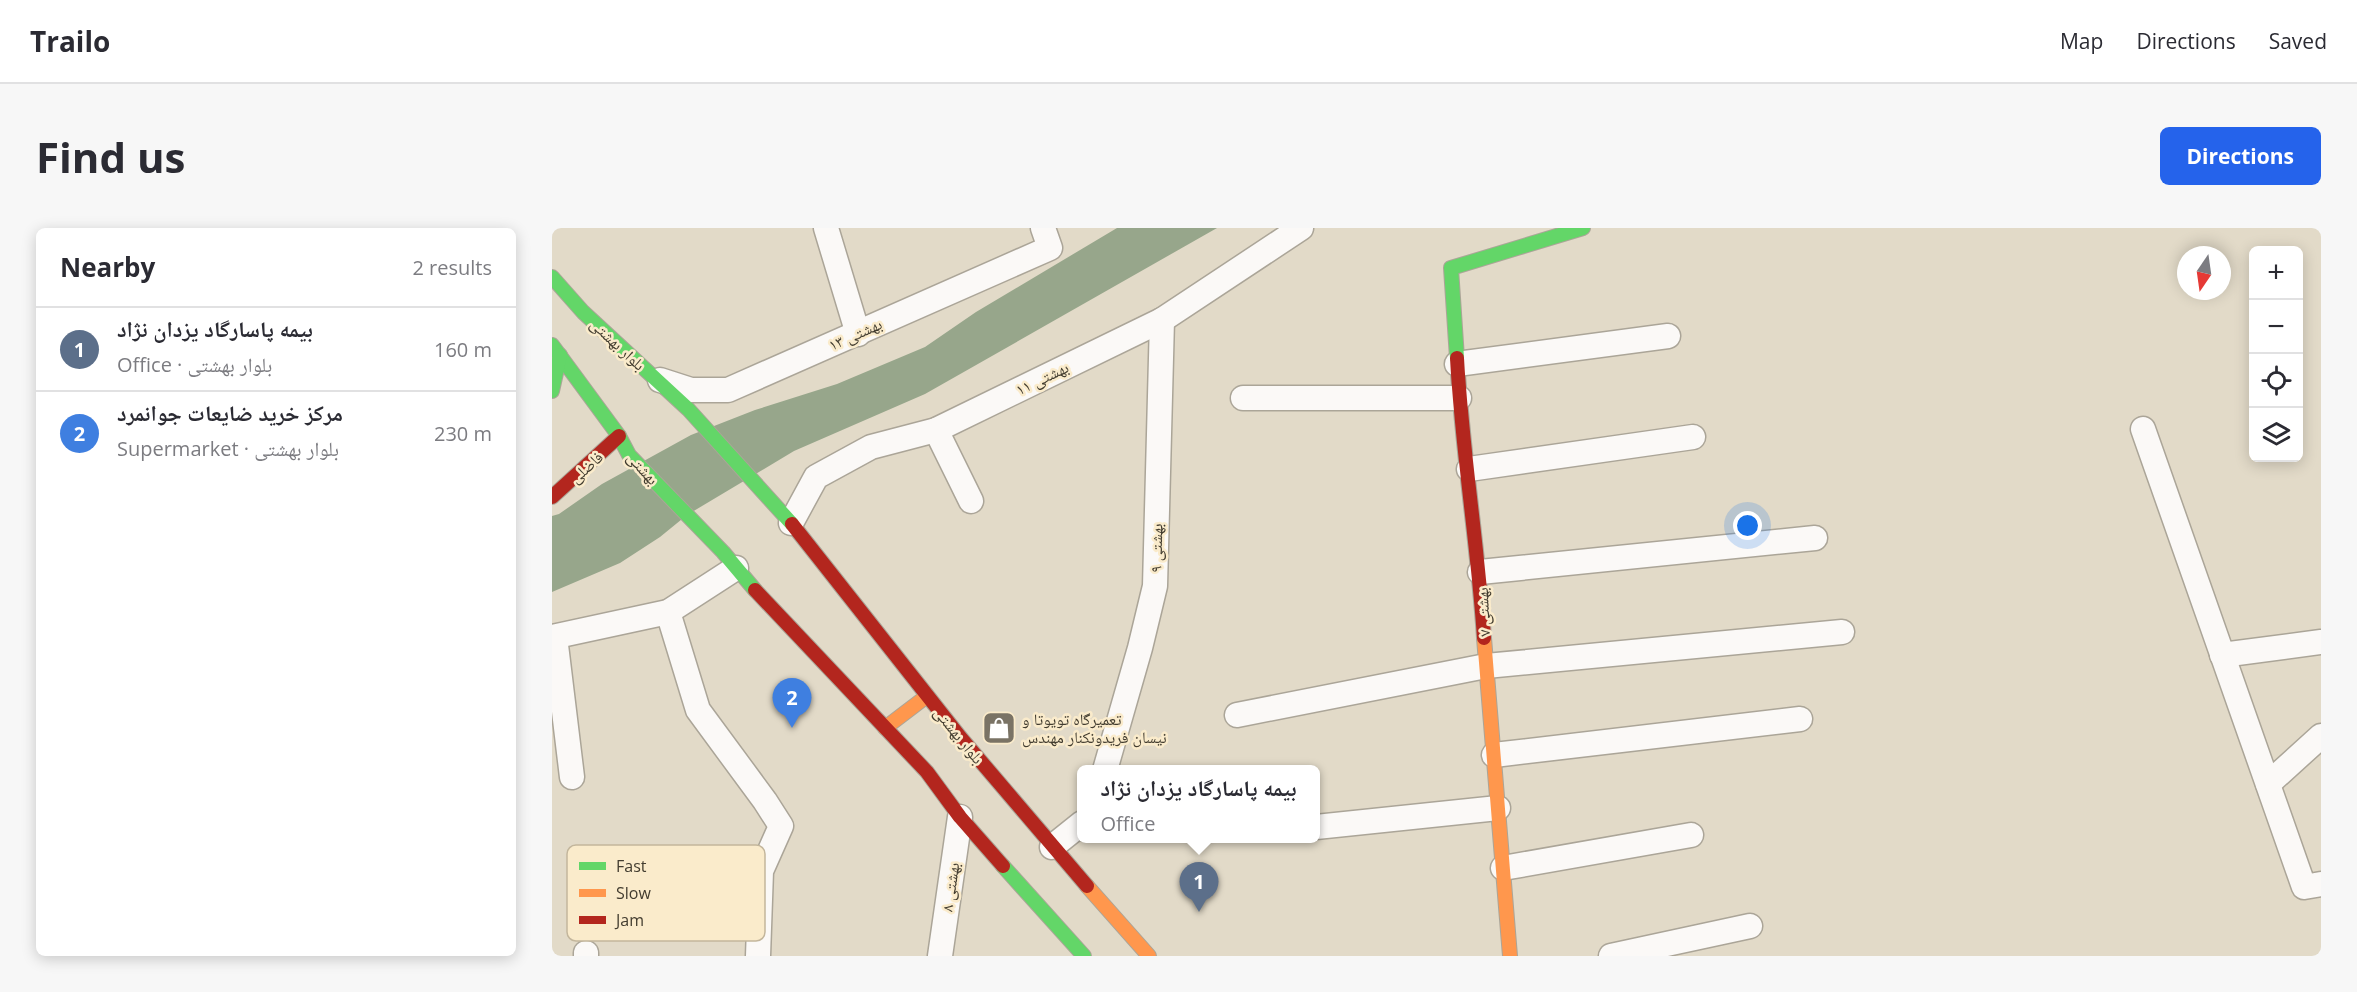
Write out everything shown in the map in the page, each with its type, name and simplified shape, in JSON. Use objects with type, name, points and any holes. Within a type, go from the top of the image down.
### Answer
[{"type":"main road","name":"بهشتی ۷","points":[[1510,956],[1480,572],[1459,398],[1451,268],[1583,228]]},
{"type":"main road","name":"بلوار بهشتی","points":[[552,277],[583,312],[688,409],[784,515],[927,696],[956,741],[1149,956]]},
{"type":"main road","points":[[552,391],[556,350]]},
{"type":"main road","name":"بهشتی","points":[[556,350],[619,436],[629,455],[729,560]]},
{"type":"main road","name":"فاضلی","points":[[552,497],[619,436]]},
{"type":"main road","points":[[729,560],[885,728],[931,767],[960,817],[1062,945],[1084,956]]},
{"type":"main road","points":[[885,728],[927,696]]},
{"type":"street","points":[[826,228],[858,334]]},
{"type":"street","name":"بهشتی ۱۱","points":[[784,515],[816,477],[871,447],[936,430],[1162,320],[1301,228]]},
{"type":"street","name":"بهشتی ۱۳","points":[[655,379],[691,390],[728,390],[858,334],[1046,238]]},
{"type":"street","name":"بهشتی ۹","points":[[1106,765],[1155,586],[1162,320]]},
{"type":"street","points":[[1457,363],[1668,336]]},
{"type":"street","points":[[1243,398],[1459,398]]},
{"type":"street","points":[[2143,429],[2304,887],[2321,884]]},
{"type":"street","points":[[936,430],[971,501]]},
{"type":"street","points":[[1469,469],[1693,437]]},
{"type":"street","points":[[1480,572],[1815,538]]},
{"type":"street","points":[[572,777],[553,637],[668,612],[729,560]]},
{"type":"street","points":[[668,612],[698,710],[781,826],[765,862]]},
{"type":"street","points":[[1237,715],[1486,666],[1842,632]]},
{"type":"street","points":[[2222,655],[2321,642]]},
{"type":"street","points":[[1494,755],[1800,719]]},
{"type":"street","points":[[2268,784],[2321,736]]},
{"type":"street","points":[[1320,827],[1498,808]]},
{"type":"street","name":"بهشتی ۸","points":[[940,956],[960,817]]},
{"type":"street","points":[[1052,847],[1077,827]]},
{"type":"street","points":[[1503,868],[1691,835]]},
{"type":"street","points":[[1611,956],[1750,926]]},
{"type":"street","points":[[758,956],[759,941]]},
{"type":"shaded area","points":[[1117,228],[1217,228],[925,394],[794,451],[687,515],[660,537],[620,563],[552,592],[552,516],[559,514],[602,484],[691,435],[755,410],[837,384],[925,347],[976,312]]},
{"type":"traffic: fast","points":[[1457,358],[1451,268],[1583,228]]},
{"type":"traffic: fast","points":[[552,277],[583,312],[688,409],[792,524]]},
{"type":"traffic: fast","points":[[552,345],[619,436],[629,455],[723,552],[755,590]]},
{"type":"traffic: fast","points":[[552,391],[560,355]]},
{"type":"traffic: fast","points":[[1003,866],[1084,956]]},
{"type":"traffic: slow","points":[[1484,638],[1510,956]]},
{"type":"traffic: slow","points":[[885,728],[927,696]]},
{"type":"traffic: slow","points":[[1087,886],[1149,956]]},
{"type":"traffic: jam","points":[[1457,358],[1484,638]]},
{"type":"traffic: jam","points":[[552,497],[619,436]]},
{"type":"traffic: jam","points":[[792,524],[960,737],[1087,886]]},
{"type":"traffic: jam","points":[[755,590],[927,772],[960,817],[1003,866]]},
{"type":"place","name":"مرکز خرید ضایعات جوانمرد","points":[[792,728]]},
{"type":"place","name":"تعمیرگاه تویوتا و نیسان فریدونکنار مهندس","points":[[999,728]]},
{"type":"place","name":"بیمه پاسارگاد یزدان نژاد","points":[[1199,912]]}]
